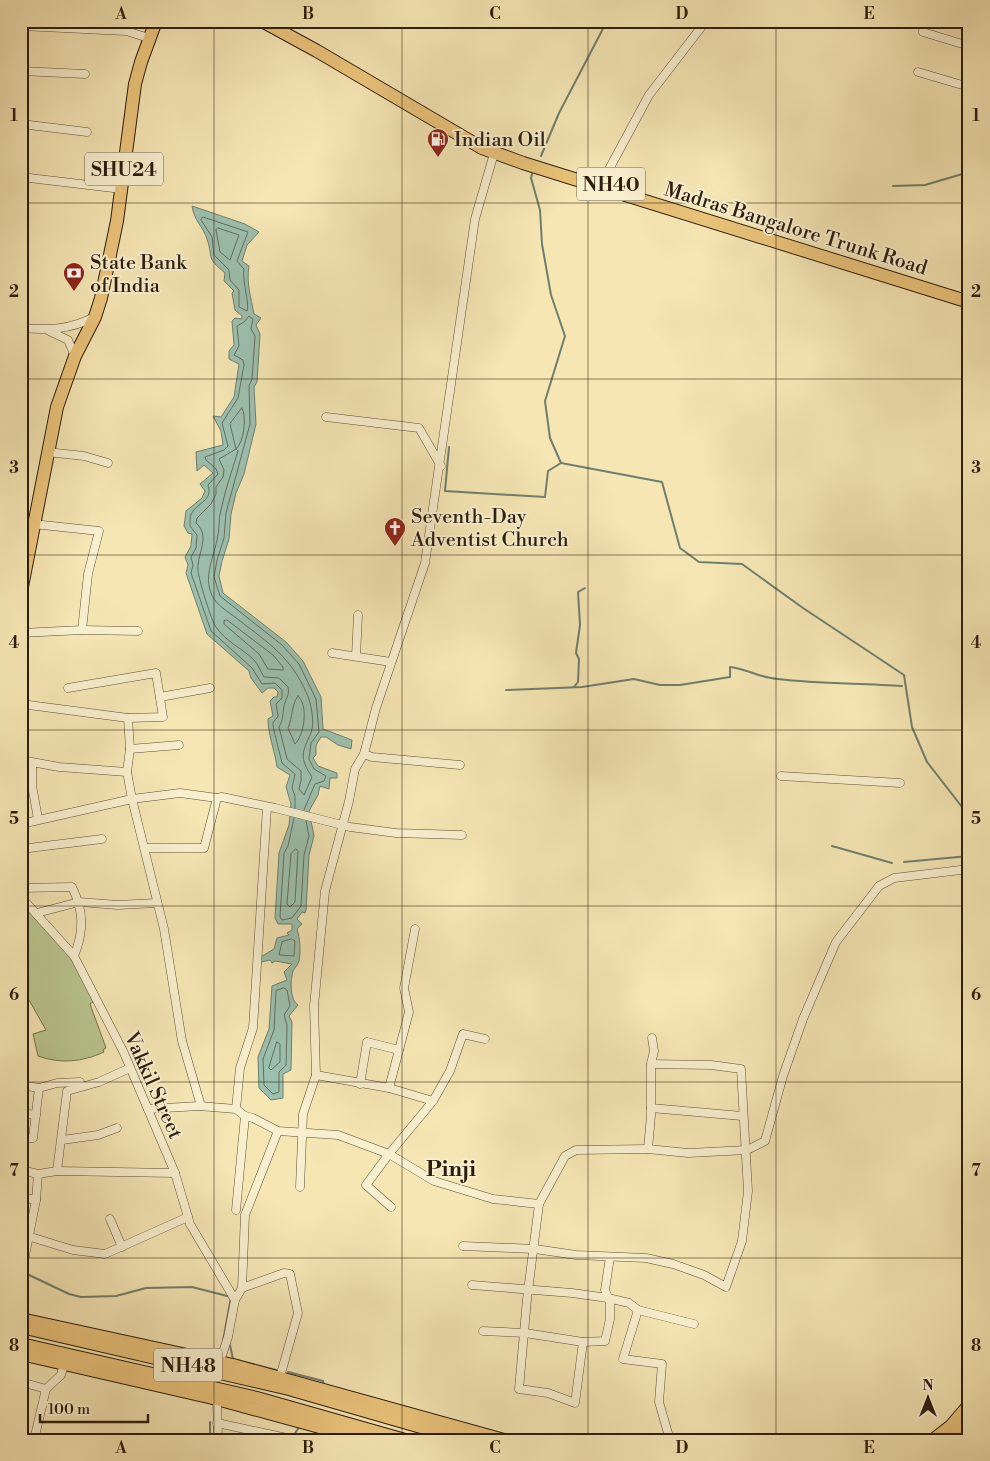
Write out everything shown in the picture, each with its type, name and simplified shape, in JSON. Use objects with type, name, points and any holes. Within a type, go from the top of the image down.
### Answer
[{"type":"main road","name":"SHU24","points":[[21,592],[26,541],[34,524],[57,406],[75,356],[95,317],[102,298],[122,189],[135,84],[156,21]]},
{"type":"main road","name":"Madras Bangalore Trunk Road","points":[[262,21],[317,51],[482,148],[495,150],[567,174],[968,297]]},
{"type":"main road","name":"NH40","points":[[274,21],[495,150]]},
{"type":"main road","points":[[21,1319],[219,1367],[280,1377],[504,1440]]},
{"type":"main road","name":"NH48","points":[[21,1327],[219,1367],[305,1394],[466,1440]]},
{"type":"main road","name":"NH48","points":[[21,1344],[257,1398],[330,1419],[367,1434],[406,1440]]},
{"type":"main road","points":[[21,1354],[367,1434]]},
{"type":"main road","points":[[330,1419],[340,1417],[342,1412],[341,1407],[335,1402]]},
{"type":"main road","points":[[933,1440],[951,1426],[969,1406]]},
{"type":"main road","points":[[367,1434],[361,1424],[360,1416],[370,1412]]},
{"type":"main road","points":[[951,1440],[969,1420]]},
{"type":"street","points":[[601,184],[649,95],[706,21]]},
{"type":"street","points":[[924,21],[924,32],[969,46]]},
{"type":"street","points":[[21,26],[126,31],[149,38]]},
{"type":"street","points":[[21,71],[85,74]]},
{"type":"street","points":[[918,72],[969,87]]},
{"type":"street","points":[[21,124],[87,132]]},
{"type":"street","points":[[300,1187],[304,1114],[316,1075],[314,1006],[326,891],[355,769],[364,754],[391,662],[425,563],[441,466],[475,219],[495,150]]},
{"type":"street","points":[[21,177],[122,189]]},
{"type":"street","points":[[21,328],[47,330],[76,326],[95,317]]},
{"type":"street","points":[[47,330],[62,335],[68,340],[75,356]]},
{"type":"street","points":[[326,417],[419,428],[441,466]]},
{"type":"street","points":[[47,452],[84,456],[108,463]]},
{"type":"street","points":[[34,524],[100,531],[88,574],[82,630]]},
{"type":"street","points":[[356,656],[358,616]]},
{"type":"street","points":[[21,633],[82,630],[138,631]]},
{"type":"street","points":[[332,652],[391,662]]},
{"type":"street","points":[[21,704],[128,718],[163,717],[156,673],[68,688]]},
{"type":"street","points":[[160,697],[210,688]]},
{"type":"street","points":[[128,718],[130,749],[127,772],[132,799],[145,848],[156,903],[164,929],[182,1042],[201,1106]]},
{"type":"street","points":[[130,749],[178,745]]},
{"type":"street","points":[[364,754],[372,757],[460,765]]},
{"type":"street","points":[[21,760],[32,763],[127,772]]},
{"type":"street","points":[[32,763],[32,784],[38,819]]},
{"type":"street","points":[[781,776],[900,783]]},
{"type":"street","points":[[21,824],[99,808],[132,799],[180,793],[222,797],[342,824],[350,828],[396,833],[462,835]]},
{"type":"street","points":[[145,848],[204,848],[218,798]]},
{"type":"street","points":[[236,1109],[240,1068],[253,1028],[267,808]]},
{"type":"street","points":[[21,849],[102,839]]},
{"type":"street","points":[[583,1342],[575,1402],[548,1393],[519,1389],[528,1290],[535,1249],[539,1204],[565,1156],[576,1150],[648,1150],[688,1153],[747,1150],[765,1141],[783,1076],[803,1018],[836,942],[879,886],[894,878],[969,870]]},
{"type":"street","points":[[21,888],[72,887],[79,902],[81,938],[74,956]]},
{"type":"street","name":"Vakkil Street","points":[[21,896],[74,956],[130,1068],[148,1109],[175,1173],[188,1217],[235,1300]]},
{"type":"street","points":[[38,913],[79,902],[118,906],[156,903]]},
{"type":"street","points":[[390,1088],[409,1012],[404,988],[415,929]]},
{"type":"street","points":[[391,1207],[366,1185],[389,1154],[434,1101],[450,1071],[463,1034],[485,1039]]},
{"type":"street","points":[[648,1150],[651,1108],[651,1064],[654,1050],[652,1038]]},
{"type":"street","points":[[360,1084],[367,1042],[399,1050]]},
{"type":"street","points":[[463,1246],[535,1249],[576,1255],[646,1258],[673,1264],[704,1275],[726,1287],[743,1232],[748,1191],[747,1150],[742,1116],[741,1069],[711,1065],[651,1064]]},
{"type":"street","points":[[57,1171],[67,1091],[99,1082],[130,1068]]},
{"type":"street","points":[[316,1075],[390,1088],[434,1101]]},
{"type":"street","points":[[21,1085],[39,1088],[57,1083],[80,1082]]},
{"type":"street","points":[[21,1139],[33,1138],[39,1088]]},
{"type":"street","points":[[148,1109],[201,1106],[236,1109],[246,1116],[278,1131],[338,1135],[389,1154],[434,1181],[493,1199],[539,1204]]},
{"type":"street","points":[[651,1108],[742,1116]]},
{"type":"street","points":[[21,1113],[36,1114]]},
{"type":"street","points":[[236,1210],[246,1116]]},
{"type":"street","points":[[62,1140],[98,1135],[117,1128]]},
{"type":"street","points":[[219,1367],[228,1337],[235,1300],[242,1288],[244,1215],[278,1131]]},
{"type":"street","points":[[21,1170],[38,1174],[57,1171],[175,1173]]},
{"type":"street","points":[[21,1276],[25,1235],[36,1200],[38,1174]]},
{"type":"street","points":[[21,1197],[36,1200]]},
{"type":"street","points":[[25,1235],[72,1250],[105,1254],[188,1217]]},
{"type":"street","points":[[110,1219],[122,1247]]},
{"type":"street","points":[[483,1331],[525,1333],[583,1342],[605,1341],[610,1319],[608,1298],[605,1290],[610,1257]]},
{"type":"street","points":[[242,1288],[284,1273],[290,1274],[298,1313],[280,1377]]},
{"type":"street","points":[[472,1285],[608,1298],[629,1303],[638,1310],[694,1324]]},
{"type":"street","points":[[638,1310],[623,1359],[662,1364],[659,1402],[670,1440]]},
{"type":"street","points":[[21,1438],[32,1440],[46,1389],[61,1375],[64,1364]]},
{"type":"street","points":[[21,1382],[46,1389]]},
{"type":"street","points":[[217,1399],[218,1440]]},
{"type":"street","points":[[217,1423],[296,1440]]},
{"type":"green space","points":[[21,898],[78,966],[94,1001],[90,1004],[106,1048],[103,1050],[104,1052],[88,1058],[71,1061],[47,1059],[38,1056],[33,1034],[46,1030],[29,1000],[21,1000]]},
{"type":"water","points":[[192,206],[245,224],[259,232],[247,245],[242,261],[249,266],[248,284],[254,314],[261,318],[256,325],[260,334],[257,382],[254,387],[256,424],[244,474],[236,493],[231,514],[229,539],[219,576],[223,593],[286,642],[303,661],[321,697],[323,729],[352,740],[351,749],[338,745],[326,737],[321,737],[316,745],[316,755],[313,758],[318,766],[337,773],[337,778],[330,778],[329,789],[320,786],[318,795],[309,811],[314,836],[309,855],[306,910],[297,919],[302,924],[297,929],[300,944],[299,961],[293,971],[291,980],[293,999],[298,1005],[289,1016],[292,1022],[291,1070],[283,1074],[283,1098],[271,1100],[259,1088],[258,1057],[269,1029],[272,986],[287,980],[284,972],[292,964],[275,961],[272,963],[270,960],[261,962],[259,958],[274,949],[277,938],[289,935],[287,933],[292,930],[292,924],[278,924],[275,918],[279,853],[289,825],[291,804],[286,787],[290,775],[277,767],[269,731],[268,719],[273,716],[270,701],[277,697],[278,692],[274,688],[268,688],[262,693],[251,678],[249,671],[207,634],[186,573],[188,565],[185,557],[191,546],[192,534],[188,533],[184,526],[186,511],[202,498],[205,491],[200,484],[213,473],[204,465],[197,471],[196,452],[223,445],[221,431],[213,416],[221,417],[234,397],[239,364],[229,359],[229,351],[234,345],[232,321],[235,318],[242,319],[242,316],[235,310],[232,293],[234,291],[224,281],[225,273],[211,258],[207,239]]},
{"type":"waterway","points":[[541,156],[559,113],[607,21]]},
{"type":"waterway","points":[[893,186],[925,185],[969,172]]},
{"type":"waterway","points":[[532,174],[531,178],[540,210],[542,244],[551,295],[565,336],[545,401],[550,438],[561,463],[662,482],[680,548],[699,562],[742,564],[803,608],[904,675],[912,727],[927,762],[969,816]]},
{"type":"waterway","points":[[449,447],[445,491],[545,497],[548,471],[561,463]]},
{"type":"waterway","points":[[574,687],[578,682],[579,659],[576,653],[580,625],[578,592],[585,588]]},
{"type":"waterway","points":[[506,690],[582,687],[634,679],[660,685],[680,685],[730,677],[730,667],[778,679],[902,686]]},
{"type":"waterway","points":[[832,846],[892,863]]},
{"type":"waterway","points":[[904,862],[969,856]]},
{"type":"waterway","points":[[25,1273],[69,1294],[81,1297],[116,1296],[146,1288],[192,1287],[231,1297],[223,1341]]},
{"type":"waterway","points":[[230,1345],[233,1359]]},
{"type":"waterway","points":[[248,1363],[276,1370]]},
{"type":"waterway","points":[[288,1372],[323,1381],[324,1384]]},
{"type":"waterway","points":[[210,1422],[210,1440]]},
{"type":"waterway","points":[[293,1436],[300,1426]]},
{"type":"place","name":"Indian Oil","points":[[438,158]]},
{"type":"place","name":"State Bank of India","points":[[74,292]]},
{"type":"place","name":"Seventh-Day Adventist Church","points":[[395,547]]},
{"type":"district","name":"Pinji","points":[[451,1168]]}]
